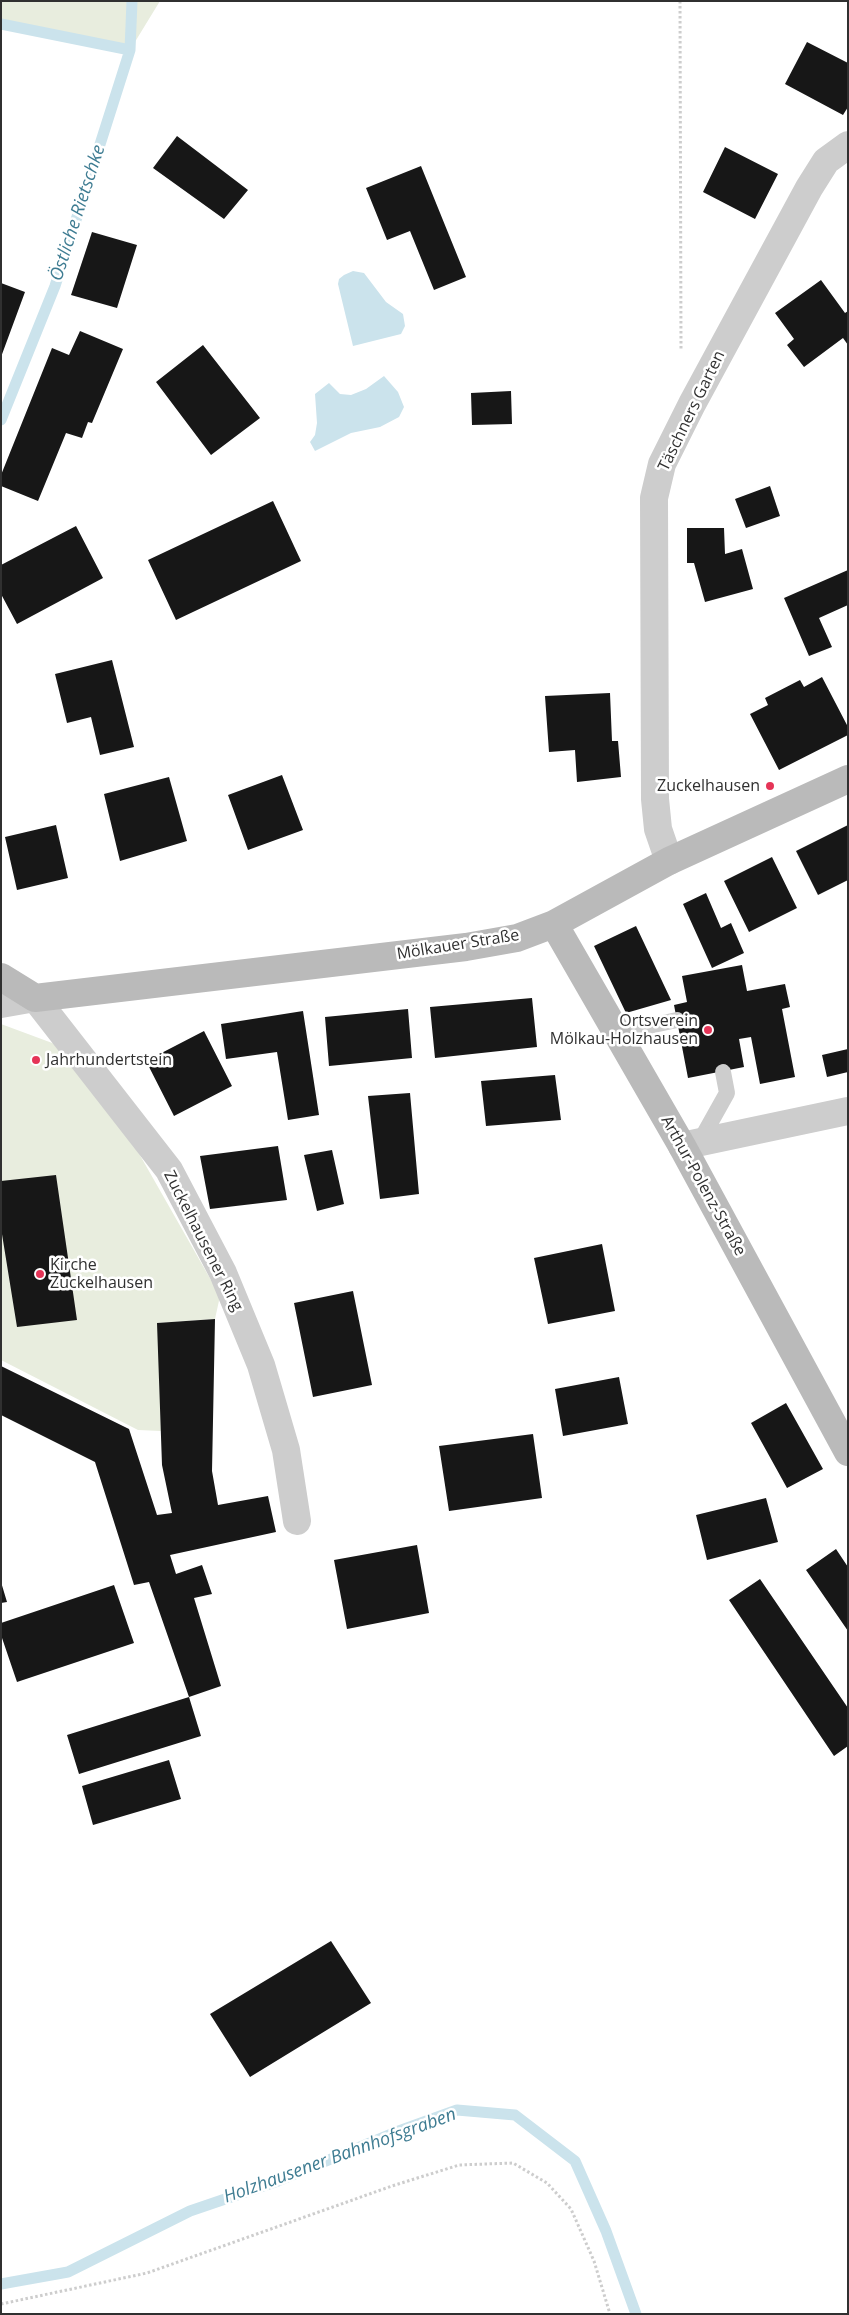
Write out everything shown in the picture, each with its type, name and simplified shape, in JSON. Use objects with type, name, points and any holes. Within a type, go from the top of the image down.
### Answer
[{"type":"street","name":"Täschners Garten","points":[[669,861],[658,829],[655,799],[654,498],[662,464],[692,404],[809,188],[826,161],[848,145]]},
{"type":"street","name":"Mölkauer Straße","points":[[35,998],[466,947],[517,938],[554,924],[669,861],[848,779]]},
{"type":"street","name":"Arthur-Polenz-Straße","points":[[554,924],[616,1033],[690,1144],[848,1452]]},
{"type":"street","name":"Zuckelhausener Ring","points":[[1,977],[35,998],[169,1170],[222,1274],[261,1364],[286,1450],[297,1520]]},
{"type":"street","points":[[1,1004],[35,998]]},
{"type":"street","points":[[690,1144],[848,1112]]},
{"type":"lane","points":[[616,1033],[677,1020]]},
{"type":"lane","points":[[690,1144],[727,1093],[723,1072]]},
{"type":"path","points":[[680,1],[682,354]]},
{"type":"path","points":[[1,2304],[147,2273],[392,2186],[460,2165],[513,2163],[547,2183],[572,2209],[594,2261],[610,2314]]},
{"type":"shaded area","points":[[1,1],[160,1],[130,50],[1,27]]},
{"type":"shaded area","points":[[1,1024],[63,1047],[133,1143],[220,1296],[215,1319],[158,1323],[161,1431],[138,1430],[1,1360]]},
{"type":"water","points":[[353,271],[364,273],[386,302],[403,314],[405,326],[401,334],[353,346],[338,284],[339,279]]},
{"type":"water","points":[[384,376],[398,392],[404,407],[399,417],[380,427],[351,433],[315,451],[310,442],[315,435],[317,423],[315,394],[329,383],[340,394],[351,395],[366,389]]},
{"type":"building","points":[[807,42],[848,63],[848,107],[843,115],[785,84]]},
{"type":"building","points":[[177,136],[248,190],[224,219],[153,168]]},
{"type":"building","points":[[725,147],[778,174],[755,219],[703,192]]},
{"type":"building","points":[[421,166],[466,277],[434,290],[410,231],[387,240],[366,188]]},
{"type":"building","points":[[92,232],[137,245],[117,308],[71,295]]},
{"type":"building","points":[[821,280],[845,313],[848,311],[848,345],[843,338],[804,367],[787,345],[794,339],[775,313]]},
{"type":"building","points":[[1,283],[25,292],[1,357]]},
{"type":"building","points":[[80,331],[123,349],[92,423],[88,422],[82,438],[66,433],[38,501],[1,486],[1,475],[52,348],[69,355]]},
{"type":"building","points":[[203,345],[260,418],[211,455],[156,382]]},
{"type":"building","points":[[511,391],[512,424],[472,425],[471,393]]},
{"type":"building","points":[[770,486],[780,516],[746,528],[735,499]]},
{"type":"building","points":[[273,501],[301,561],[176,620],[148,560]]},
{"type":"building","points":[[76,526],[103,578],[17,624],[1,594],[1,565]]},
{"type":"building","points":[[687,528],[724,528],[725,554],[742,549],[753,589],[705,602],[694,563],[687,563]]},
{"type":"building","points":[[848,570],[848,605],[819,618],[832,647],[809,656],[784,598]]},
{"type":"building","points":[[112,660],[134,747],[100,755],[91,717],[67,723],[55,674]]},
{"type":"building","points":[[822,677],[848,727],[848,735],[779,770],[750,714],[768,705],[765,698],[800,680],[804,687]]},
{"type":"building","points":[[610,693],[612,741],[618,741],[621,777],[577,782],[575,750],[549,752],[545,696]]},
{"type":"building","points":[[282,775],[303,830],[248,850],[228,795]]},
{"type":"building","points":[[169,777],[187,841],[120,861],[104,794]]},
{"type":"building","points":[[56,825],[68,878],[17,890],[5,837]]},
{"type":"building","points":[[848,825],[848,880],[818,895],[796,851]]},
{"type":"building","points":[[772,857],[797,908],[749,932],[724,881]]},
{"type":"building","points":[[706,893],[721,928],[731,923],[744,953],[712,968],[683,904]]},
{"type":"building","points":[[636,926],[671,1000],[626,1013],[594,946]]},
{"type":"building","points":[[742,965],[747,991],[785,984],[790,1007],[782,1009],[795,1077],[760,1084],[751,1037],[739,1039],[744,1067],[688,1078],[674,1005],[687,1002],[682,976]]},
{"type":"building","points":[[532,998],[537,1047],[435,1058],[430,1007]]},
{"type":"building","points":[[408,1009],[412,1058],[329,1066],[325,1017]]},
{"type":"building","points":[[303,1011],[319,1115],[288,1120],[277,1052],[226,1059],[221,1024]]},
{"type":"building","points":[[204,1031],[232,1086],[174,1116],[146,1061]]},
{"type":"building","points":[[848,1049],[848,1072],[827,1077],[822,1055]]},
{"type":"building","points":[[555,1075],[561,1120],[486,1126],[481,1081]]},
{"type":"building","points":[[410,1093],[419,1194],[380,1199],[368,1096]]},
{"type":"building","points":[[278,1146],[287,1200],[210,1209],[200,1156]]},
{"type":"building","points":[[332,1150],[344,1204],[317,1211],[304,1155]]},
{"type":"building","name":"Kirche Zuckelhausen","points":[[56,1175],[77,1320],[17,1327],[1,1228],[1,1181]]},
{"type":"building","points":[[602,1244],[615,1311],[548,1324],[534,1258]]},
{"type":"building","points":[[353,1291],[372,1385],[313,1397],[294,1303]]},
{"type":"building","points":[[215,1319],[212,1471],[218,1505],[268,1496],[276,1532],[170,1555],[176,1574],[202,1565],[212,1594],[194,1598],[221,1686],[189,1697],[149,1582],[134,1585],[95,1462],[1,1415],[1,1366],[129,1429],[157,1515],[172,1513],[162,1465],[157,1323]]},
{"type":"building","points":[[619,1377],[628,1424],[563,1436],[555,1389]]},
{"type":"building","points":[[786,1403],[823,1469],[787,1488],[751,1423]]},
{"type":"building","points":[[533,1434],[542,1498],[449,1511],[439,1446]]},
{"type":"building","points":[[766,1498],[778,1542],[707,1560],[696,1515]]},
{"type":"building","points":[[417,1545],[429,1613],[347,1629],[334,1560]]},
{"type":"building","points":[[836,1549],[848,1567],[848,1631],[806,1570]]},
{"type":"building","points":[[760,1579],[848,1708],[848,1746],[834,1756],[729,1600]]},
{"type":"building","points":[[1,1582],[7,1602],[1,1603]]},
{"type":"building","points":[[114,1585],[134,1643],[17,1682],[1,1635],[1,1623]]},
{"type":"building","points":[[189,1697],[201,1736],[79,1774],[67,1735]]},
{"type":"building","points":[[169,1760],[181,1799],[93,1825],[82,1786]]},
{"type":"building","points":[[331,1941],[371,2003],[250,2077],[210,2014]]},
{"type":"waterway","name":"Östliche Rietschke","points":[[1,420],[55,286],[130,50],[132,1]]},
{"type":"waterway","points":[[1,24],[130,50]]},
{"type":"waterway","name":"Holzhausener Bahnhofsgraben","points":[[1,2284],[68,2272],[190,2211],[278,2181],[396,2132],[457,2110],[515,2115],[575,2161],[606,2231],[636,2314]]},
{"type":"place","name":"Zuckelhausen","points":[[770,786]]},
{"type":"place","name":"Ortsverein Mölkau-Holzhausen","points":[[708,1030]]},
{"type":"place","name":"Jahrhundertstein","points":[[36,1060]]},
{"type":"place","name":"Kirche Zuckelhausen","points":[[40,1274]]}]
